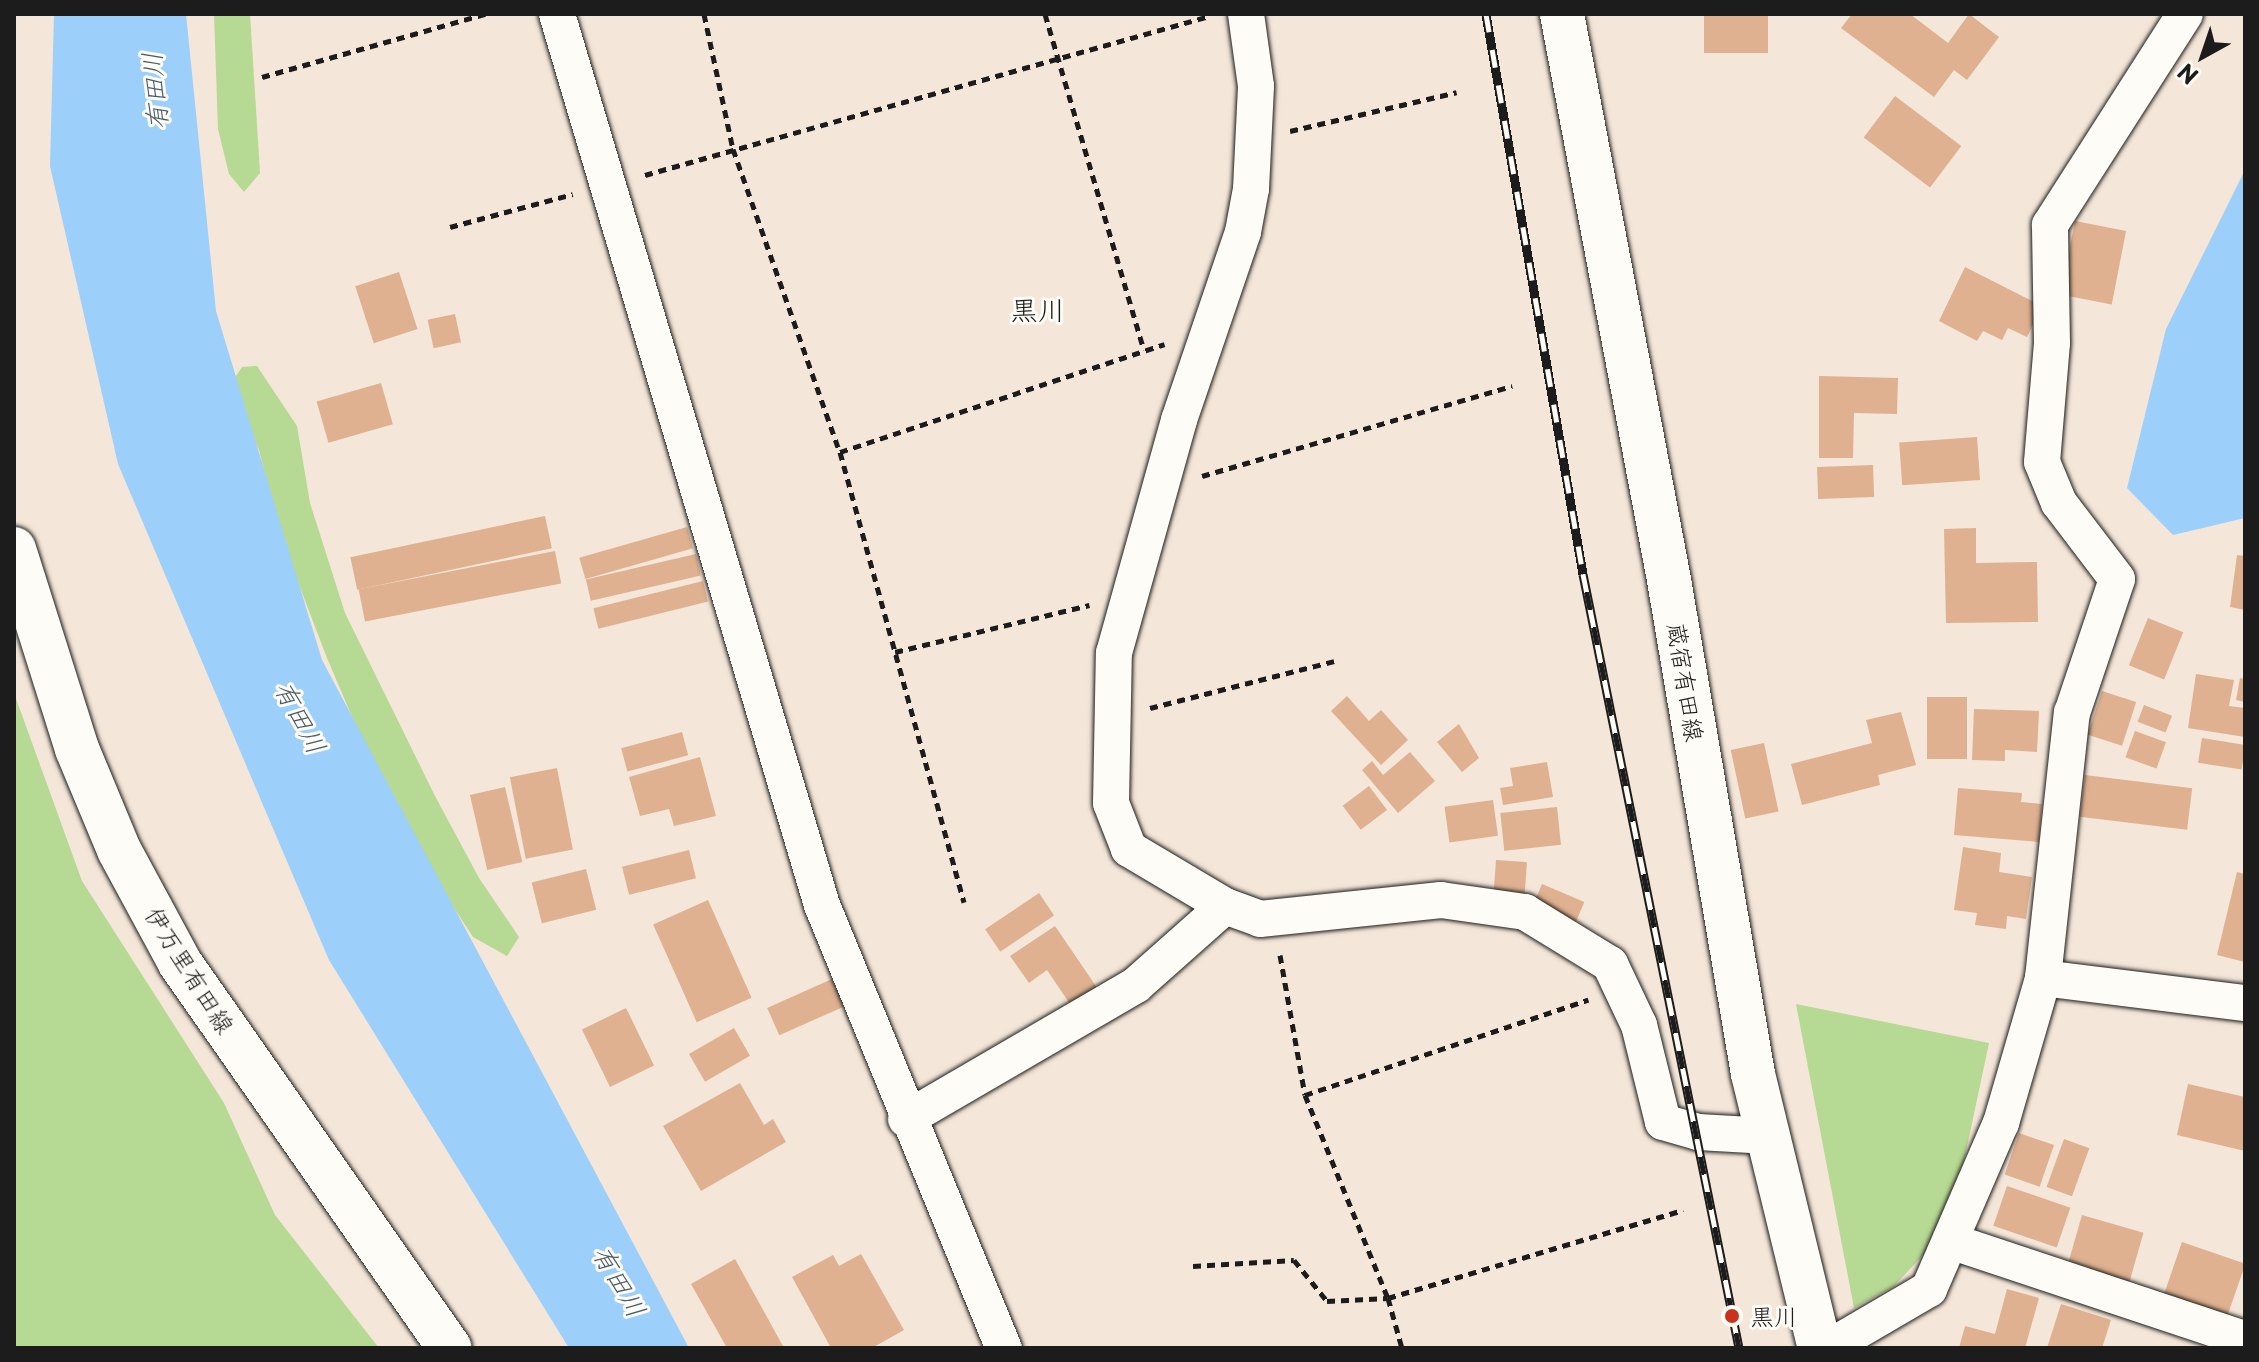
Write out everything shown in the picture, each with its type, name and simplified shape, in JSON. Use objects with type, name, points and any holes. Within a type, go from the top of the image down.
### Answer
[{"type":"main road","name":"蔵宿有田線","points":[[1562,14],[1669,580],[1740,1001],[1820,1348]]},
{"type":"main road","name":"伊万里有田線","points":[[14,549],[77,749],[119,850],[180,963],[450,1348]]},
{"type":"street","points":[[557,14],[808,861],[906,1119],[1004,1348]]},
{"type":"street","points":[[1246,14],[1256,86],[1254,140],[1243,232],[1179,420],[1114,653],[1111,803],[1129,849],[1225,906],[1260,919],[1441,900],[1525,912],[1610,964],[1639,1025],[1663,1122],[1698,1132],[1769,1136]]},
{"type":"street","points":[[1828,1348],[1929,1289],[1953,1242],[2001,1123],[2043,978],[2072,713],[2117,579],[2059,503],[2042,462],[2052,343],[2050,225],[2185,14]]},
{"type":"street","points":[[906,1119],[1136,985],[1225,906]]},
{"type":"street","points":[[2043,978],[2245,1003]]},
{"type":"street","points":[[1953,1242],[2245,1339]]},
{"type":"path","points":[[262,77],[485,14]]},
{"type":"path","points":[[704,14],[733,149],[840,452],[964,902]]},
{"type":"path","points":[[1045,14],[1055,59],[1144,350]]},
{"type":"path","points":[[643,175],[1217,14]]},
{"type":"path","points":[[1254,140],[1457,92]]},
{"type":"path","points":[[450,227],[584,190]]},
{"type":"path","points":[[840,452],[1173,341]]},
{"type":"path","points":[[1186,481],[1512,386]]},
{"type":"path","points":[[895,652],[1103,602]]},
{"type":"path","points":[[1141,711],[1334,661]]},
{"type":"path","points":[[1280,955],[1305,1095],[1388,1298],[1402,1348]]},
{"type":"path","points":[[1305,1095],[1590,999]]},
{"type":"path","points":[[1193,1266],[1294,1260],[1327,1301],[1388,1298],[1683,1210]]},
{"type":"green space","points":[[214,14],[250,14],[260,173],[244,192],[229,174],[218,129]]},
{"type":"green space","points":[[257,366],[297,426],[310,503],[345,613],[479,878],[519,937],[507,956],[473,937],[439,885],[367,752],[327,658],[281,538],[259,450],[230,385],[242,367]]},
{"type":"green space","points":[[14,693],[82,881],[224,1103],[275,1215],[379,1348],[14,1348]]},
{"type":"green space","points":[[1796,1004],[1989,1043],[1961,1175],[1925,1253],[1894,1286],[1854,1308]]},
{"type":"water","name":"有田川","points":[[54,14],[186,14],[216,311],[322,660],[689,1348],[569,1348],[329,960],[118,464],[50,166]]},
{"type":"water","points":[[2245,170],[2245,518],[2173,535],[2127,488],[2166,329]]},
{"type":"building","points":[[1704,14],[1768,14],[1768,53],[1704,53]]},
{"type":"building","points":[[1852,14],[1910,14],[1948,43],[1969,14],[1999,37],[1967,80],[1954,70],[1934,97],[1841,28]]},
{"type":"building","points":[[1895,96],[1961,146],[1930,187],[1864,138]]},
{"type":"building","points":[[2075,221],[2126,231],[2112,305],[2061,295]]},
{"type":"building","points":[[1965,267],[2042,306],[2027,337],[2008,328],[2002,340],[1983,331],[1977,341],[1939,321]]},
{"type":"building","points":[[399,272],[418,329],[374,343],[355,286]]},
{"type":"building","points":[[455,314],[461,342],[434,348],[428,320]]},
{"type":"building","points":[[1819,376],[1898,378],[1897,414],[1854,413],[1853,458],[1819,458]]},
{"type":"building","points":[[381,383],[393,424],[328,443],[317,401]]},
{"type":"building","points":[[1977,437],[1980,480],[1902,485],[1899,442]]},
{"type":"building","points":[[1873,465],[1874,497],[1818,499],[1817,467]]},
{"type":"building","points":[[545,516],[552,548],[357,590],[350,557]]},
{"type":"building","points":[[687,527],[693,548],[585,579],[579,558]]},
{"type":"building","points":[[1976,528],[1976,563],[2037,562],[2038,622],[1946,623],[1944,529]]},
{"type":"building","points":[[555,551],[561,583],[365,622],[359,589]]},
{"type":"building","points":[[696,554],[701,575],[591,601],[586,579]]},
{"type":"building","points":[[2237,555],[2245,556],[2245,610],[2230,607]]},
{"type":"building","points":[[703,581],[708,601],[598,629],[593,608]]},
{"type":"building","points":[[2148,618],[2183,632],[2164,680],[2129,665]]},
{"type":"building","points":[[2196,674],[2234,680],[2229,706],[2245,708],[2245,737],[2188,728]]},
{"type":"building","points":[[2240,678],[2245,679],[2245,702],[2236,700]]},
{"type":"building","points":[[2102,691],[2136,702],[2122,746],[2088,735]]},
{"type":"building","points":[[1347,696],[1369,721],[1381,710],[1408,740],[1381,765],[1331,711]]},
{"type":"building","points":[[1927,697],[1967,697],[1967,759],[1927,759]]},
{"type":"building","points":[[2144,705],[2172,716],[2166,733],[2138,722]]},
{"type":"building","points":[[1974,709],[2039,711],[2037,752],[2005,750],[2005,761],[1972,760]]},
{"type":"building","points":[[1901,712],[1916,765],[1878,775],[1880,785],[1802,805],[1791,764],[1872,743],[1866,720]]},
{"type":"building","points":[[1459,724],[1479,758],[1462,772],[1437,742]]},
{"type":"building","points":[[2135,731],[2166,742],[2156,769],[2125,757]]},
{"type":"building","points":[[682,732],[688,755],[627,771],[621,748]]},
{"type":"building","points":[[2202,738],[2245,745],[2242,770],[2198,763]]},
{"type":"building","points":[[1764,743],[1779,811],[1745,819],[1731,750]]},
{"type":"building","points":[[1410,752],[1435,781],[1398,813],[1362,770],[1372,761],[1383,775]]},
{"type":"building","points":[[700,757],[716,816],[674,826],[669,809],[640,816],[629,777]]},
{"type":"building","points":[[1547,762],[1553,797],[1503,805],[1500,788],[1513,786],[1510,768]]},
{"type":"building","points":[[557,768],[573,849],[526,859],[510,777]]},
{"type":"building","points":[[2085,775],[2192,788],[2187,830],[2080,817]]},
{"type":"building","points":[[1369,786],[1387,810],[1361,830],[1343,806]]},
{"type":"building","points":[[505,787],[522,862],[487,870],[470,795]]},
{"type":"building","points":[[1958,788],[2022,793],[2021,802],[2042,804],[2039,842],[1954,835]]},
{"type":"building","points":[[1493,800],[1498,836],[1449,842],[1444,807]]},
{"type":"building","points":[[1557,807],[1561,845],[1504,851],[1500,813]]},
{"type":"building","points":[[1963,847],[2001,853],[1999,872],[2032,877],[2026,919],[2007,916],[2006,929],[1975,925],[1977,913],[1954,910]]},
{"type":"building","points":[[689,850],[696,878],[629,895],[622,867]]},
{"type":"building","points":[[1496,860],[1527,862],[1524,903],[1493,901]]},
{"type":"building","points":[[586,869],[596,910],[542,923],[532,883]]},
{"type":"building","points":[[2237,872],[2245,874],[2245,962],[2217,955]]},
{"type":"building","points":[[1542,884],[1584,902],[1573,928],[1531,910]]},
{"type":"building","points":[[1039,893],[1054,915],[1000,952],[985,929]]},
{"type":"building","points":[[708,900],[752,998],[697,1022],[653,924]]},
{"type":"building","points":[[1055,926],[1102,995],[1076,1013],[1047,970],[1029,983],[1010,956]]},
{"type":"building","points":[[832,979],[844,1006],[779,1035],[767,1008]]},
{"type":"building","points":[[626,1008],[654,1066],[610,1087],[582,1029]]},
{"type":"building","points":[[734,1028],[750,1056],[705,1082],[689,1054]]},
{"type":"building","points":[[740,1083],[764,1125],[773,1119],[786,1142],[701,1191],[663,1126]]},
{"type":"building","points":[[2188,1084],[2245,1097],[2245,1151],[2177,1135]]},
{"type":"building","points":[[2019,1133],[2054,1145],[2040,1187],[2005,1175]]},
{"type":"building","points":[[2064,1139],[2089,1148],[2072,1196],[2047,1187]]},
{"type":"building","points":[[2007,1186],[2070,1208],[2057,1248],[1993,1226]]},
{"type":"building","points":[[2082,1215],[2144,1233],[2129,1283],[2068,1265]]},
{"type":"building","points":[[2182,1242],[2245,1264],[2227,1316],[2164,1294]]},
{"type":"building","points":[[861,1254],[904,1330],[872,1348],[831,1348],[792,1277],[833,1255],[839,1266]]},
{"type":"building","points":[[735,1259],[784,1348],[727,1348],[691,1284]]},
{"type":"building","points":[[2007,1289],[2039,1298],[2025,1348],[1959,1348],[1965,1326],[1995,1334]]},
{"type":"building","points":[[2061,1304],[2111,1320],[2102,1348],[2047,1348]]},
{"type":"railway","points":[[1486,14],[1583,574],[1739,1348]]},
{"type":"place","name":"黒川","points":[[1732,1316]]},
{"type":"district","name":"黒川","points":[[1038,309]]}]
